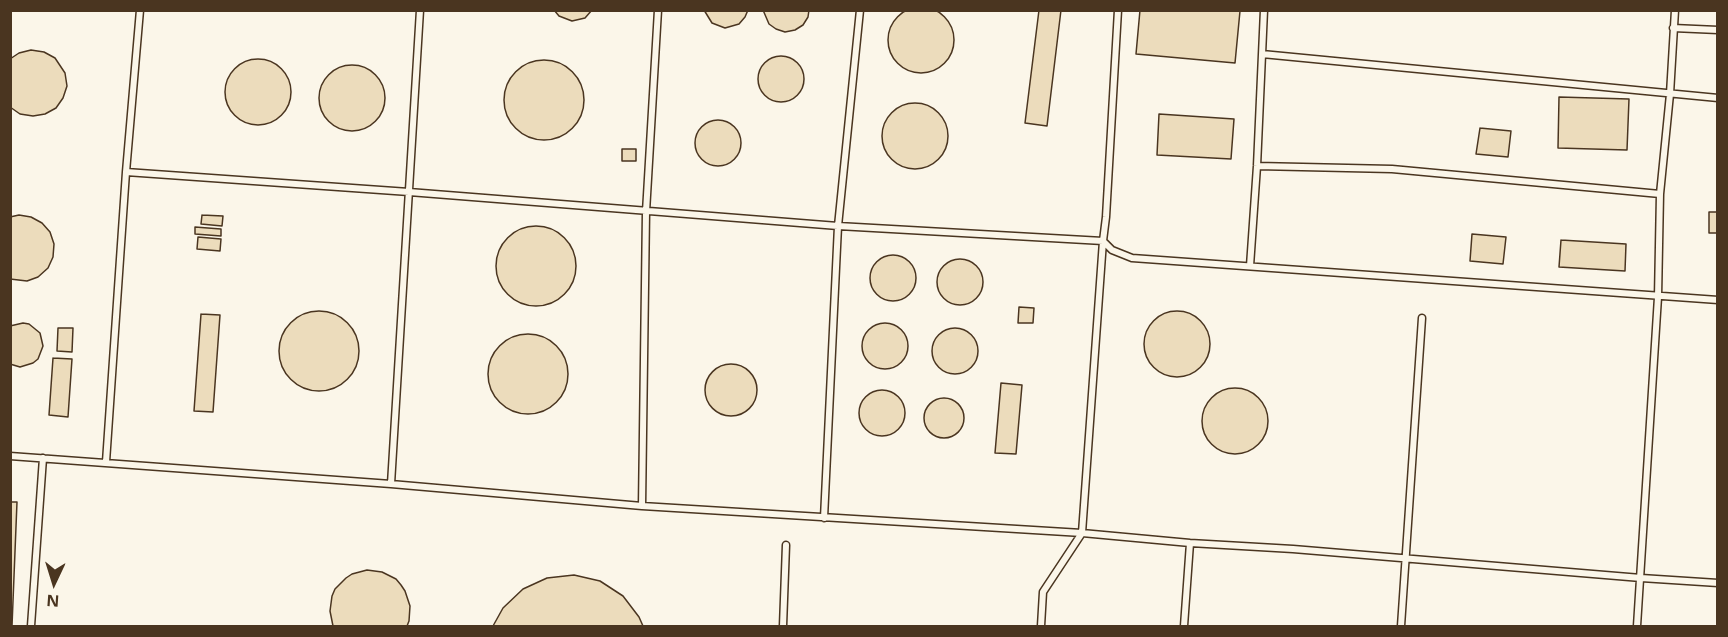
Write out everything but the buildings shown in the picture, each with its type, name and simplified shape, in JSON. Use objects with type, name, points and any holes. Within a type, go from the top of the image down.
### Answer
[{"type":"lane","points":[[106,462],[126,172],[140,10]]},
{"type":"lane","points":[[391,484],[420,10]]},
{"type":"lane","points":[[642,506],[646,212],[658,10]]},
{"type":"lane","points":[[824,518],[838,226],[860,10]]},
{"type":"lane","points":[[1041,627],[1043,592],[1082,533],[1107,206],[1118,10]]},
{"type":"lane","points":[[1250,266],[1264,10]]},
{"type":"lane","points":[[1637,627],[1658,297],[1660,194],[1670,94],[1675,10]]},
{"type":"lane","points":[[1673,28],[1718,30]]},
{"type":"lane","points":[[1262,54],[1718,98]]},
{"type":"lane","points":[[1257,166],[1392,169],[1660,194]]},
{"type":"lane","points":[[126,172],[838,226],[1103,241],[1112,250],[1132,258],[1718,300]]},
{"type":"lane","points":[[1401,627],[1422,318]]},
{"type":"lane","points":[[10,456],[391,484],[642,506],[1082,533],[1718,583]]},
{"type":"lane","points":[[31,627],[43,458]]},
{"type":"lane","points":[[1184,627],[1190,543]]},
{"type":"lane","points":[[783,627],[786,545]]}]
